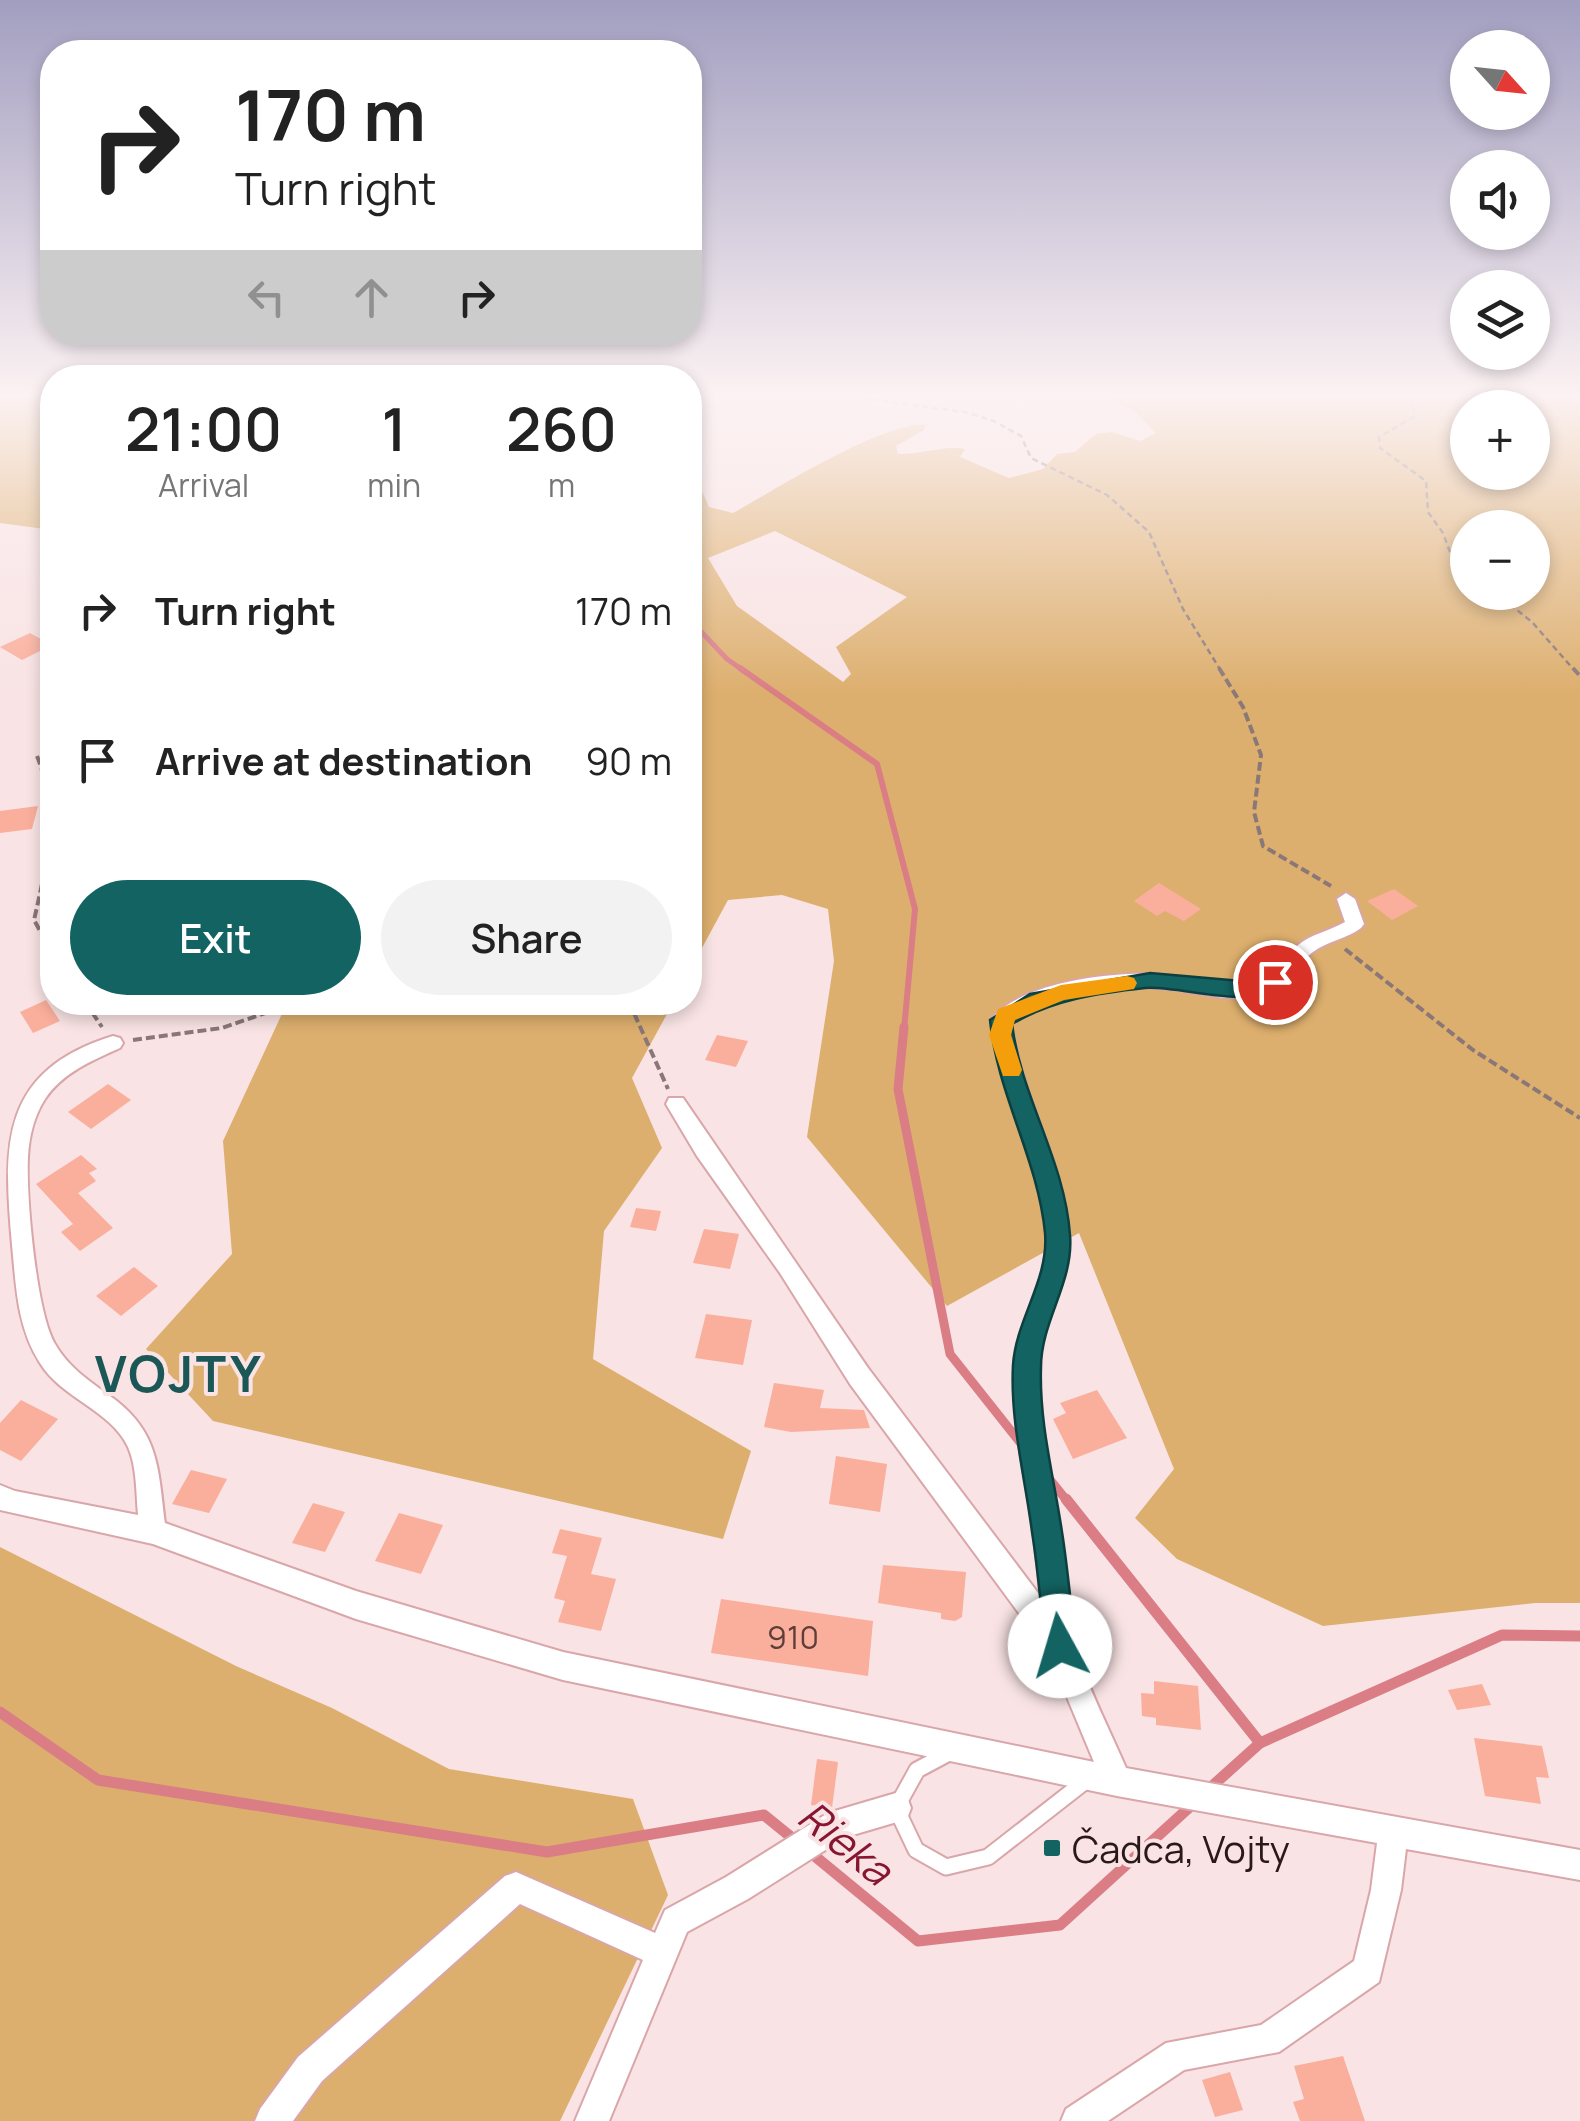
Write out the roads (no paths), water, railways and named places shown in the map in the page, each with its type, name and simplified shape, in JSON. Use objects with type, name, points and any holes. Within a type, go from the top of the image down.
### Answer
[{"type":"street","points":[[1105,1778],[1060,1646],[1048,1533],[1030,1429],[1027,1364],[1034,1327],[1054,1276],[1058,1240],[1053,1190],[1004,1053],[1001,1020],[1037,999],[1061,992],[1150,980],[1255,990],[1275,982],[1304,950],[1356,924],[1346,899]]},
{"type":"street","points":[[113,1043],[57,1072],[36,1095],[23,1120],[15,1178],[18,1219],[28,1310],[42,1343],[60,1370],[128,1428],[141,1446],[153,1531]]},
{"type":"street","points":[[676,1104],[704,1150],[767,1234],[858,1376],[1060,1646]]},
{"type":"street","points":[[0,1497],[13,1504],[153,1531],[356,1604],[563,1666],[1105,1778],[1393,1834],[1580,1865]]},
{"type":"street","points":[[592,2121],[676,1920],[737,1888],[839,1824],[896,1808]]},
{"type":"street","points":[[1078,2121],[1178,2056],[1267,2040],[1368,1971],[1386,1890],[1393,1834]]},
{"type":"street","points":[[272,2121],[310,2069],[516,1888],[661,1952]]},
{"type":"lane","points":[[961,1747],[917,1770],[896,1808],[916,1850],[946,1867],[988,1857],[1105,1778]]},
{"type":"waterway","points":[[702,633],[744,671]]},
{"type":"waterway","points":[[740,668],[877,764],[915,909],[904,1030]]},
{"type":"waterway","points":[[904,1027],[898,1089],[950,1354],[1023,1446]]},
{"type":"waterway","points":[[1047,1476],[1068,1502]]},
{"type":"waterway","points":[[1066,1499],[1260,1743]]},
{"type":"waterway","name":"Rieka","points":[[1260,1743],[1502,1635],[1580,1636]]},
{"type":"waterway","name":"Rieka","points":[[0,1712],[98,1780],[547,1852],[764,1815],[796,1841]]},
{"type":"waterway","name":"Rieka","points":[[1210,1788],[1260,1743]]},
{"type":"waterway","name":"Rieka","points":[[811,1853],[918,1941],[1060,1925],[1193,1804]]},
{"type":"place","name":"Čadca, Vojty","points":[[1052,1848]]},
{"type":"district","name":"VOJTY","points":[[179,1373]]}]
